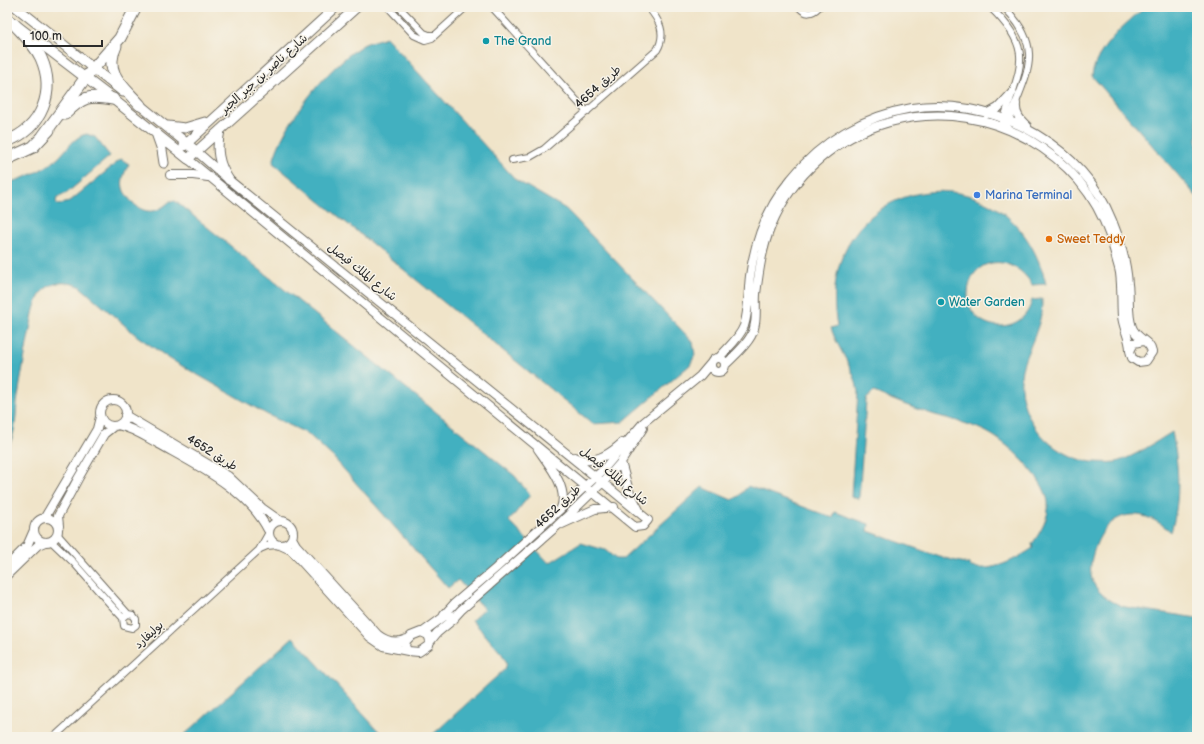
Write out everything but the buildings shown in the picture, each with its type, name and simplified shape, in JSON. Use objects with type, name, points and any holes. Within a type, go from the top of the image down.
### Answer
[{"type":"highway","points":[[136,7],[112,55],[112,68],[115,76],[140,104]]},
{"type":"highway","points":[[7,141],[27,130],[36,121],[43,110],[47,97],[48,83],[40,56],[11,21]]},
{"type":"highway","points":[[43,136],[86,77],[125,30]]},
{"type":"highway","points":[[7,159],[33,147],[81,100],[91,96],[113,99]]},
{"type":"main road","name":"شارع الملك فيصل","points":[[16,7],[140,104],[196,151]]},
{"type":"main road","name":"شارع ناصر بن جبر الجبر","points":[[178,151],[336,7]]},
{"type":"main road","name":"شارع ناصر بن جبر الجبر","points":[[188,159],[357,7]]},
{"type":"main road","points":[[349,14],[363,7]]},
{"type":"main road","name":"شارع الملك فيصل","points":[[11,21],[86,77],[188,159]]},
{"type":"main road","points":[[165,125],[185,128],[196,127],[214,119]]},
{"type":"main road","points":[[220,130],[217,151],[221,166],[229,180]]},
{"type":"main road","points":[[155,132],[162,150],[164,163]]},
{"type":"street","points":[[388,7],[417,38],[425,40],[435,35],[466,7]]},
{"type":"street","points":[[399,7],[424,33],[435,35]]},
{"type":"street","points":[[492,7],[587,112]]},
{"type":"street","name":"طريق 4654","points":[[512,160],[524,159],[540,152],[587,112],[659,46],[662,35],[661,26],[648,7]]},
{"type":"street","points":[[799,7],[803,11],[810,13],[820,7]]},
{"type":"street","points":[[990,7],[1011,28],[1020,48],[1021,61],[1003,128]]},
{"type":"street","points":[[1004,7],[1015,18],[1028,42],[1029,66],[1016,104],[1006,120]]},
{"type":"street","points":[[987,114],[998,108],[1012,93]]},
{"type":"street","points":[[1016,104],[1018,118],[1057,148],[1078,168],[1094,187],[1106,206],[1120,239],[1124,255],[1132,329],[1151,348],[1149,359],[1138,362],[1132,358],[1130,343],[1124,329],[1120,272],[1112,241],[1098,209],[1085,187],[1064,164],[1034,142],[1003,128],[980,120],[941,114],[901,118],[880,124],[847,140],[814,164],[791,191],[772,225],[760,260],[755,326],[751,336],[725,365],[721,372],[712,367],[715,359],[719,358],[737,338],[743,328],[754,257],[764,223],[778,196],[790,180],[824,145],[858,125],[902,110],[942,107],[987,114],[1006,120],[1037,134]]},
{"type":"street","name":"شارع الملك فيصل","points":[[188,159],[208,177],[638,528],[643,526],[648,520],[596,476],[229,180],[196,151]]},
{"type":"street","points":[[170,175],[185,174],[208,177]]},
{"type":"street","points":[[1130,351],[1134,343],[1143,341]]},
{"type":"street","points":[[719,358],[723,360],[725,365]]},
{"type":"street","name":"طريق 4652","points":[[463,604],[543,525],[613,460],[632,435],[654,413],[712,367]]},
{"type":"street","points":[[34,530],[37,538],[48,542],[74,563],[125,616],[58,535],[58,516],[104,434],[124,419],[125,415],[123,406],[113,401],[104,404],[100,412],[97,430],[45,517]]},
{"type":"street","name":"طريق 4652","points":[[423,632],[447,618],[554,529],[621,462],[654,413]]},
{"type":"street","name":"طريق 4652","points":[[125,415],[228,476],[262,508],[279,520]]},
{"type":"street","points":[[100,417],[106,424],[116,426]]},
{"type":"street","name":"طريق 4652","points":[[116,426],[136,431],[183,457],[222,482],[257,512],[268,532]]},
{"type":"street","points":[[565,451],[579,459],[598,459],[609,454],[632,435]]},
{"type":"street","points":[[531,440],[557,479],[564,502],[561,509]]},
{"type":"street","points":[[621,462],[629,491],[643,516]]},
{"type":"street","points":[[554,529],[595,509],[601,507],[614,507]]},
{"type":"street","points":[[7,566],[27,546],[38,520],[45,517],[54,519],[58,526]]},
{"type":"street","points":[[279,520],[284,520],[292,527],[292,538],[296,545],[378,635],[387,641],[395,642],[407,640],[414,634],[423,632],[428,635],[429,643],[422,651],[415,653],[384,646],[373,640],[291,550],[271,541],[268,532],[270,526],[279,520]]},
{"type":"street","name":"بوليفارد","points":[[259,550],[268,532]]},
{"type":"street","points":[[7,575],[38,545],[48,542],[58,535]]},
{"type":"street","points":[[279,545],[285,544],[292,538]]},
{"type":"street","name":"بوليفارد","points":[[54,737],[259,550],[267,546],[279,545]]},
{"type":"street","name":"طريق 4652","points":[[429,643],[447,618]]},
{"type":"street","points":[[407,640],[405,645],[408,651]]},
{"type":"water","points":[[1146,7],[1197,7],[1197,197],[1092,76],[1094,66],[1105,47],[1130,20]]},
{"type":"water","points":[[386,37],[516,180],[566,209],[693,342],[695,355],[690,365],[623,422],[593,424],[273,163],[278,148],[296,114],[322,81],[336,66],[363,45]]},
{"type":"water","points":[[87,134],[95,137],[110,156],[67,193],[57,198],[56,202],[58,205],[69,202],[121,159],[129,164],[123,179],[123,188],[126,195],[136,206],[146,211],[150,211],[160,208],[170,201],[175,201],[515,476],[530,495],[509,521],[549,563],[581,543],[605,550],[616,559],[623,559],[702,487],[732,500],[739,496],[748,486],[833,518],[835,512],[869,524],[868,531],[940,557],[969,564],[971,567],[987,568],[1004,564],[1033,548],[1032,544],[1046,519],[1048,502],[1041,483],[1018,456],[985,431],[917,409],[874,392],[866,400],[859,499],[851,497],[858,392],[854,375],[831,328],[837,326],[837,276],[853,236],[882,208],[918,194],[957,193],[994,207],[1026,237],[1046,284],[1032,285],[1025,275],[1015,268],[1005,264],[995,263],[986,265],[977,271],[971,280],[968,292],[970,305],[975,315],[985,322],[996,326],[1007,325],[1018,321],[1027,313],[1032,300],[1042,299],[1039,322],[1023,365],[1021,377],[1025,407],[1031,421],[1040,433],[1063,453],[1077,459],[1092,462],[1116,462],[1145,449],[1172,432],[1176,457],[1178,495],[1171,532],[1159,523],[1147,517],[1135,515],[1124,516],[1115,520],[1106,528],[1098,540],[1092,558],[1091,575],[1093,582],[1101,593],[1108,599],[1125,607],[1197,618],[1197,737],[430,737],[505,669],[507,663],[502,654],[472,620],[484,609],[458,580],[448,588],[333,457],[308,434],[268,415],[170,359],[137,336],[79,286],[69,283],[59,283],[46,288],[42,292],[35,308],[27,342],[13,437],[7,450],[7,183],[39,171],[57,159],[74,140]]},
{"type":"water","points":[[293,637],[384,737],[182,737]]},
{"type":"place","name":"The Grand","points":[[486,41]]},
{"type":"place","name":"Marina Terminal","points":[[977,195]]},
{"type":"place","name":"Sweet Teddy","points":[[1049,239]]},
{"type":"place","name":"Water Garden","points":[[941,302]]}]
